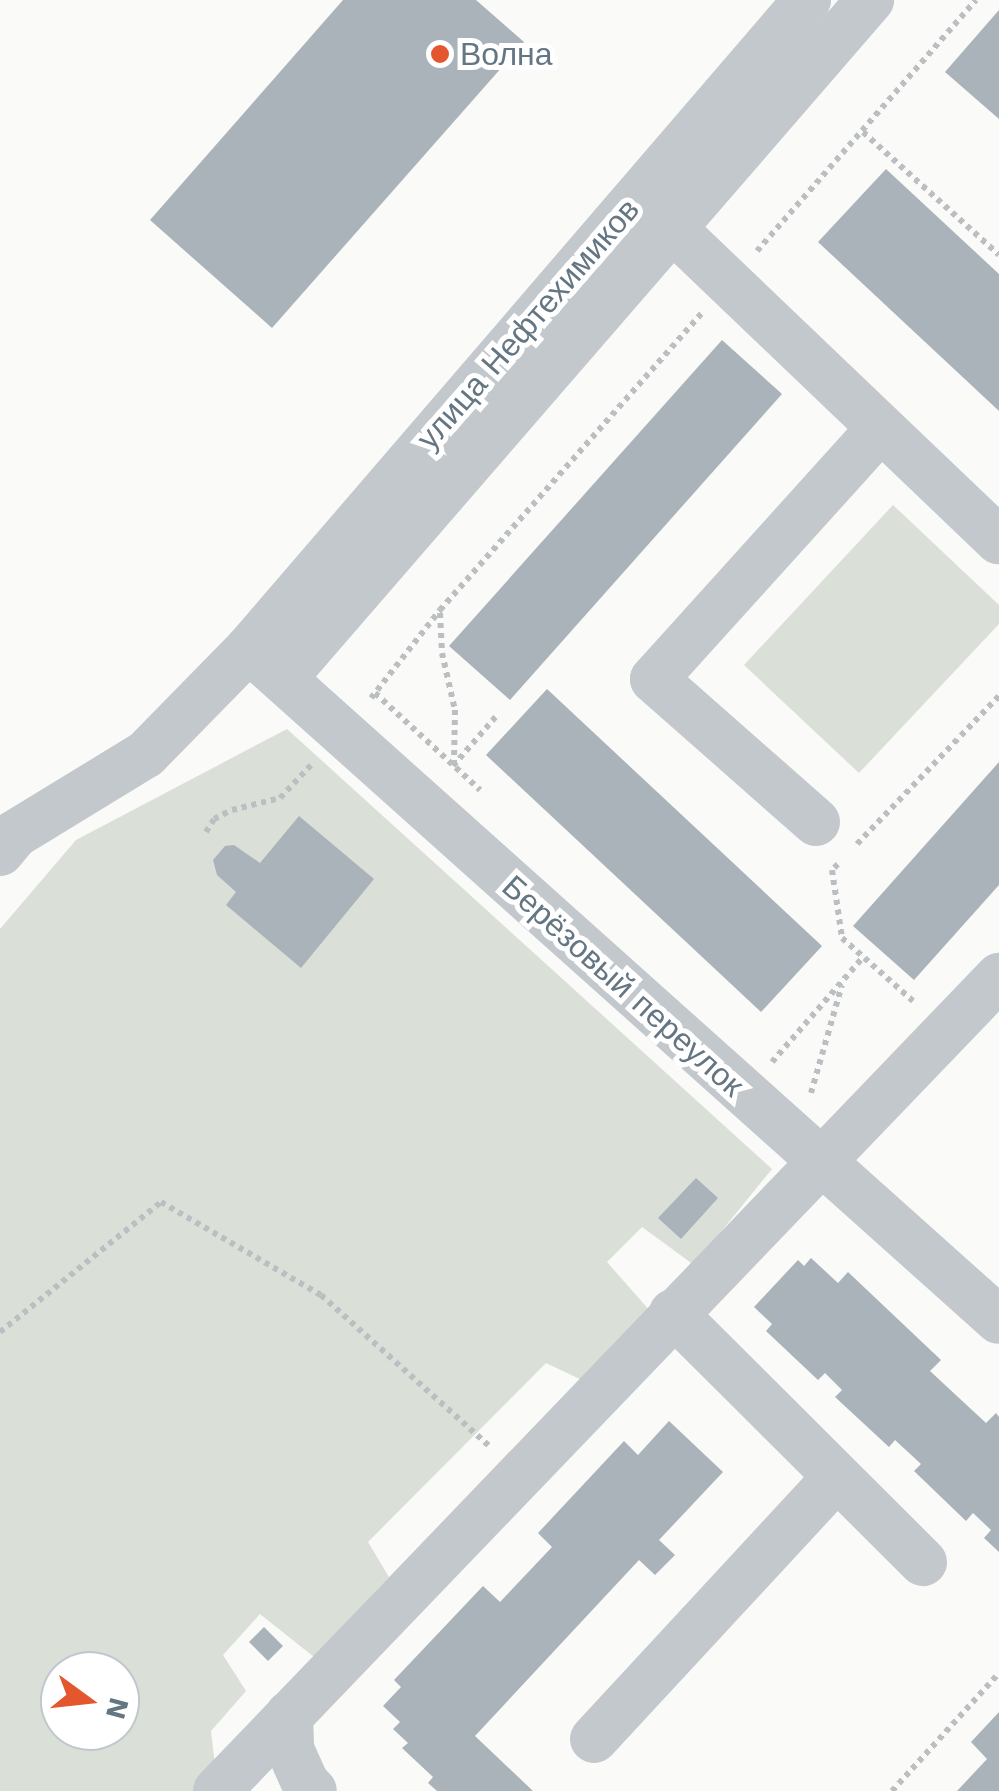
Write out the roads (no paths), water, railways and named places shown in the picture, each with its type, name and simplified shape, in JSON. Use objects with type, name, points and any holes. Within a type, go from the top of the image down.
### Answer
[{"type":"street","name":"улица Нефтехимиков","points":[[266,664],[638,196],[807,0]]},
{"type":"street","points":[[0,852],[15,834],[146,754],[266,664],[672,228],[870,0]]},
{"type":"street","points":[[638,196],[730,281],[879,430],[999,540]]},
{"type":"street","points":[[816,822],[654,680],[879,430]]},
{"type":"street","name":"Берёзовый переулок","points":[[266,664],[999,1320]]},
{"type":"street","points":[[217,1791],[674,1313],[823,1165],[999,977]]},
{"type":"street","points":[[674,1313],[924,1562]]},
{"type":"street","points":[[594,1740],[837,1477]]},
{"type":"street","points":[[289,1714],[290,1750],[305,1783],[313,1791]]},
{"type":"place","name":"Волна","points":[[440,54]]}]
